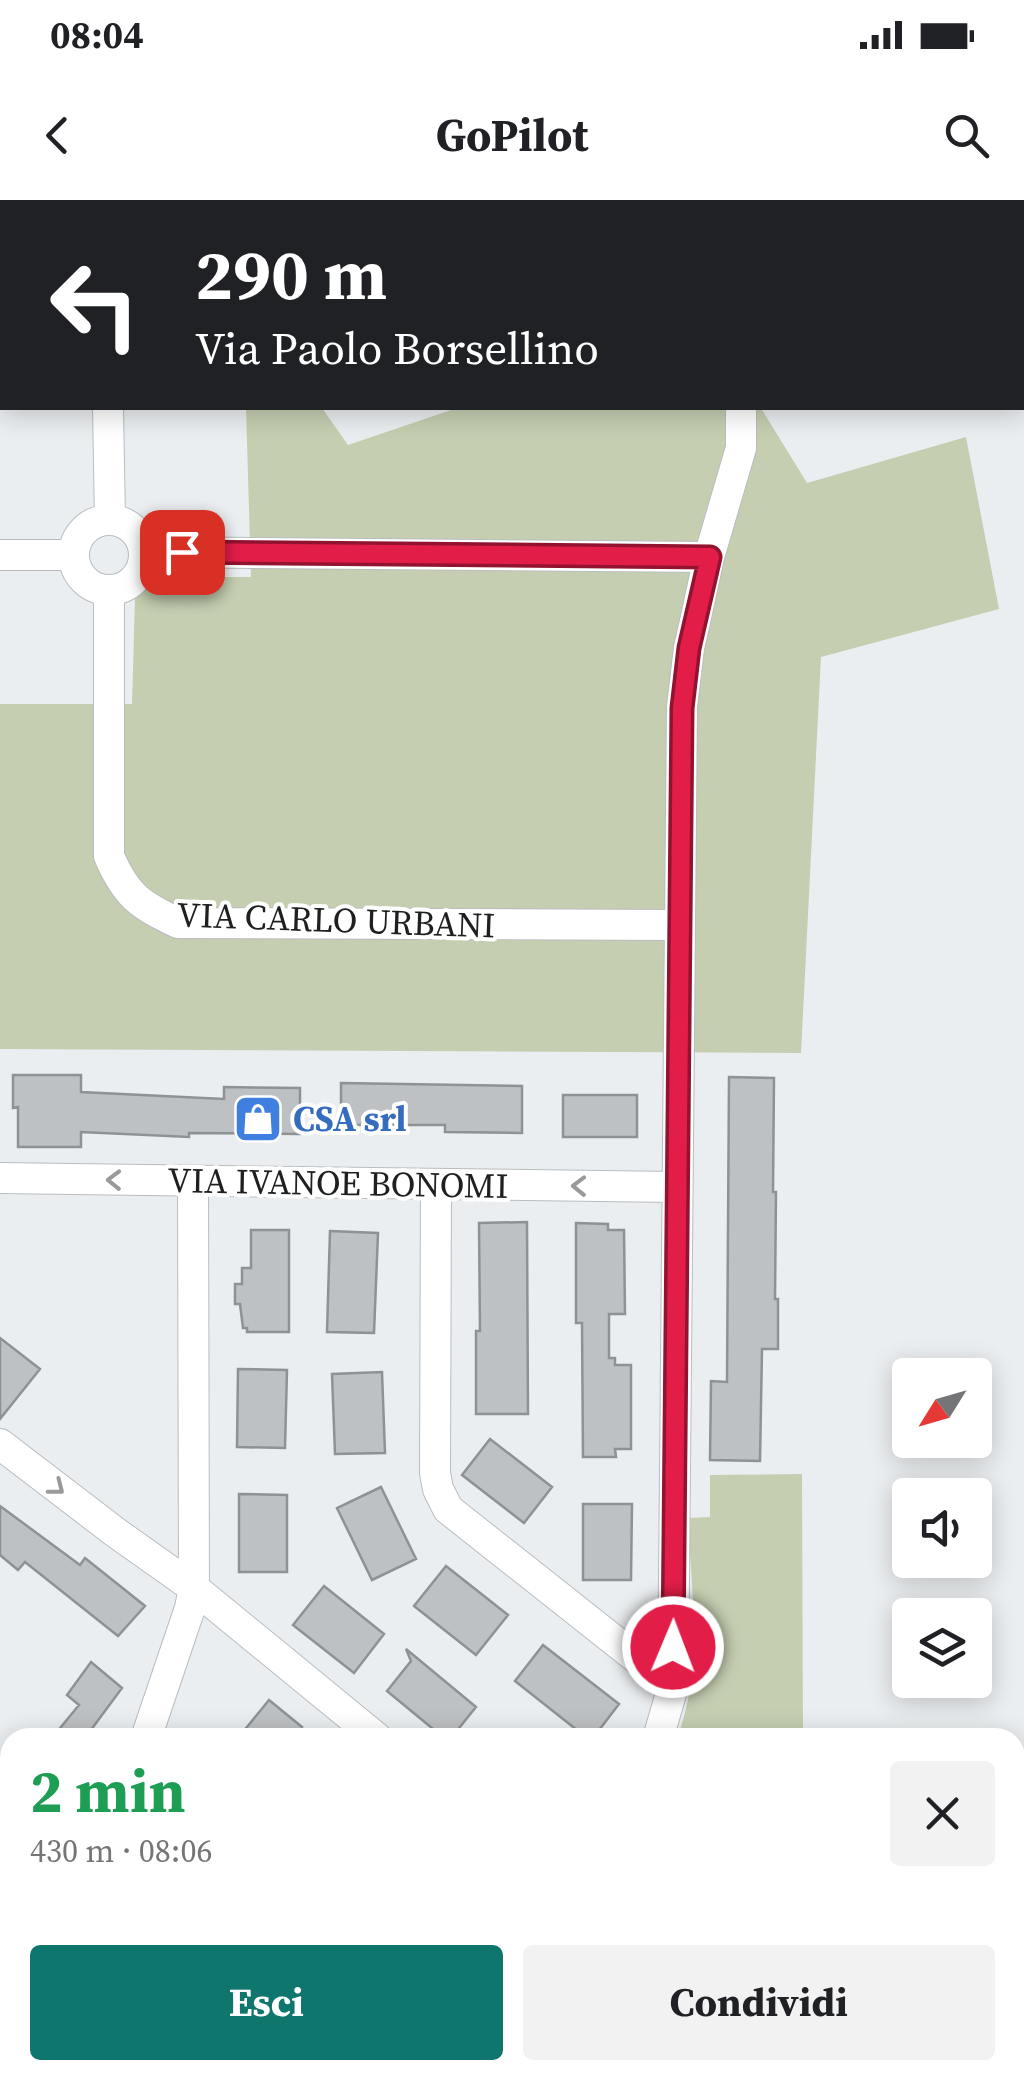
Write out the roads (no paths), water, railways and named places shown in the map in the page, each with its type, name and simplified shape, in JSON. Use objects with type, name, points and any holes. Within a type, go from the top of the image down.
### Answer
[{"type":"street","points":[[108,410],[110,520]]},
{"type":"street","points":[[661,1728],[673,1687],[682,708],[689,648],[740,448],[741,410]]},
{"type":"street","points":[[110,520],[131,527],[144,552],[137,577],[109,590],[89,584],[81,576],[74,555],[80,534],[98,521],[110,520]]},
{"type":"street","points":[[144,552],[710,557]]},
{"type":"street","points":[[0,555],[74,555]]},
{"type":"street","name":"VIA CARLO URBANI","points":[[109,590],[109,856],[120,882],[146,908],[178,923],[679,925]]},
{"type":"street","name":"VIA IVANOE BONOMI","points":[[0,1178],[676,1187]]},
{"type":"street","points":[[149,1728],[194,1588],[193,1182]]},
{"type":"street","points":[[436,1185],[438,1489],[448,1509],[673,1687]]},
{"type":"street","points":[[0,1444],[194,1588],[365,1728]]},
{"type":"street","points":[[146,1554],[168,1550],[195,1537]]},
{"type":"place","name":"CSA srl","points":[[258,1119]]}]
